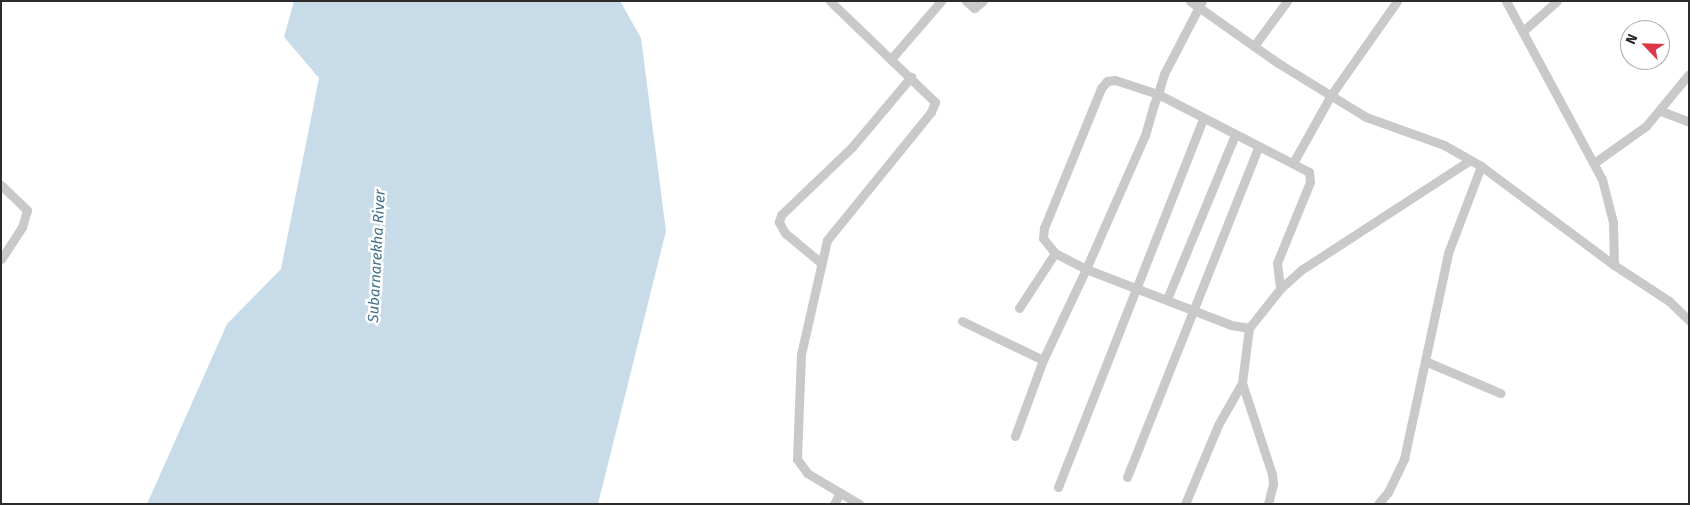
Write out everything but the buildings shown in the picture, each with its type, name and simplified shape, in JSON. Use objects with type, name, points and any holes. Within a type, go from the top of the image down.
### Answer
[{"type":"street","points":[[830,1],[933,98],[934,106],[832,232],[820,262],[801,354],[796,450],[801,466],[808,473],[859,504]]},
{"type":"street","points":[[891,60],[941,1]]},
{"type":"street","points":[[966,1],[974,8],[983,1]]},
{"type":"street","points":[[1254,46],[1287,1]]},
{"type":"street","points":[[1293,163],[1331,95],[1396,1]]},
{"type":"street","points":[[1506,1],[1594,163],[1609,198],[1614,266]]},
{"type":"street","points":[[1523,31],[1557,1]]},
{"type":"street","points":[[1015,436],[1043,360],[1086,269],[1145,134],[1158,94],[1197,3],[1254,46],[1366,117],[1444,145],[1480,166],[1614,266],[1668,301],[1689,320]]},
{"type":"street","points":[[1594,163],[1646,126],[1689,74]]},
{"type":"street","points":[[820,262],[785,233],[779,222],[781,215],[852,147],[912,77]]},
{"type":"street","points":[[1249,328],[1194,310],[1086,269],[1055,253],[1045,244],[1044,228],[1102,88],[1107,81],[1115,80],[1158,94],[1258,147],[1305,168],[1310,178],[1277,263],[1280,289]]},
{"type":"street","points":[[1660,110],[1689,122]]},
{"type":"street","points":[[1058,487],[1138,288],[1203,118]]},
{"type":"street","points":[[1167,299],[1235,135]]},
{"type":"street","points":[[1127,478],[1258,147]]},
{"type":"street","points":[[1185,504],[1218,425],[1242,383],[1249,328],[1280,289],[1301,270],[1469,161]]},
{"type":"street","points":[[1378,504],[1392,484],[1404,459],[1448,253],[1480,166]]},
{"type":"street","points":[[1,185],[27,210],[22,227],[1,258]]},
{"type":"street","points":[[1019,308],[1055,253]]},
{"type":"street","points":[[962,321],[1043,360]]},
{"type":"street","points":[[1425,361],[1500,394]]},
{"type":"street","points":[[1242,383],[1272,474],[1274,484],[1268,504]]},
{"type":"street","points":[[834,504],[840,492]]},
{"type":"water","name":"Subarnarekha River","points":[[294,1],[620,1],[641,38],[666,231],[598,504],[147,504],[227,324],[281,269],[319,78],[284,37]]}]
